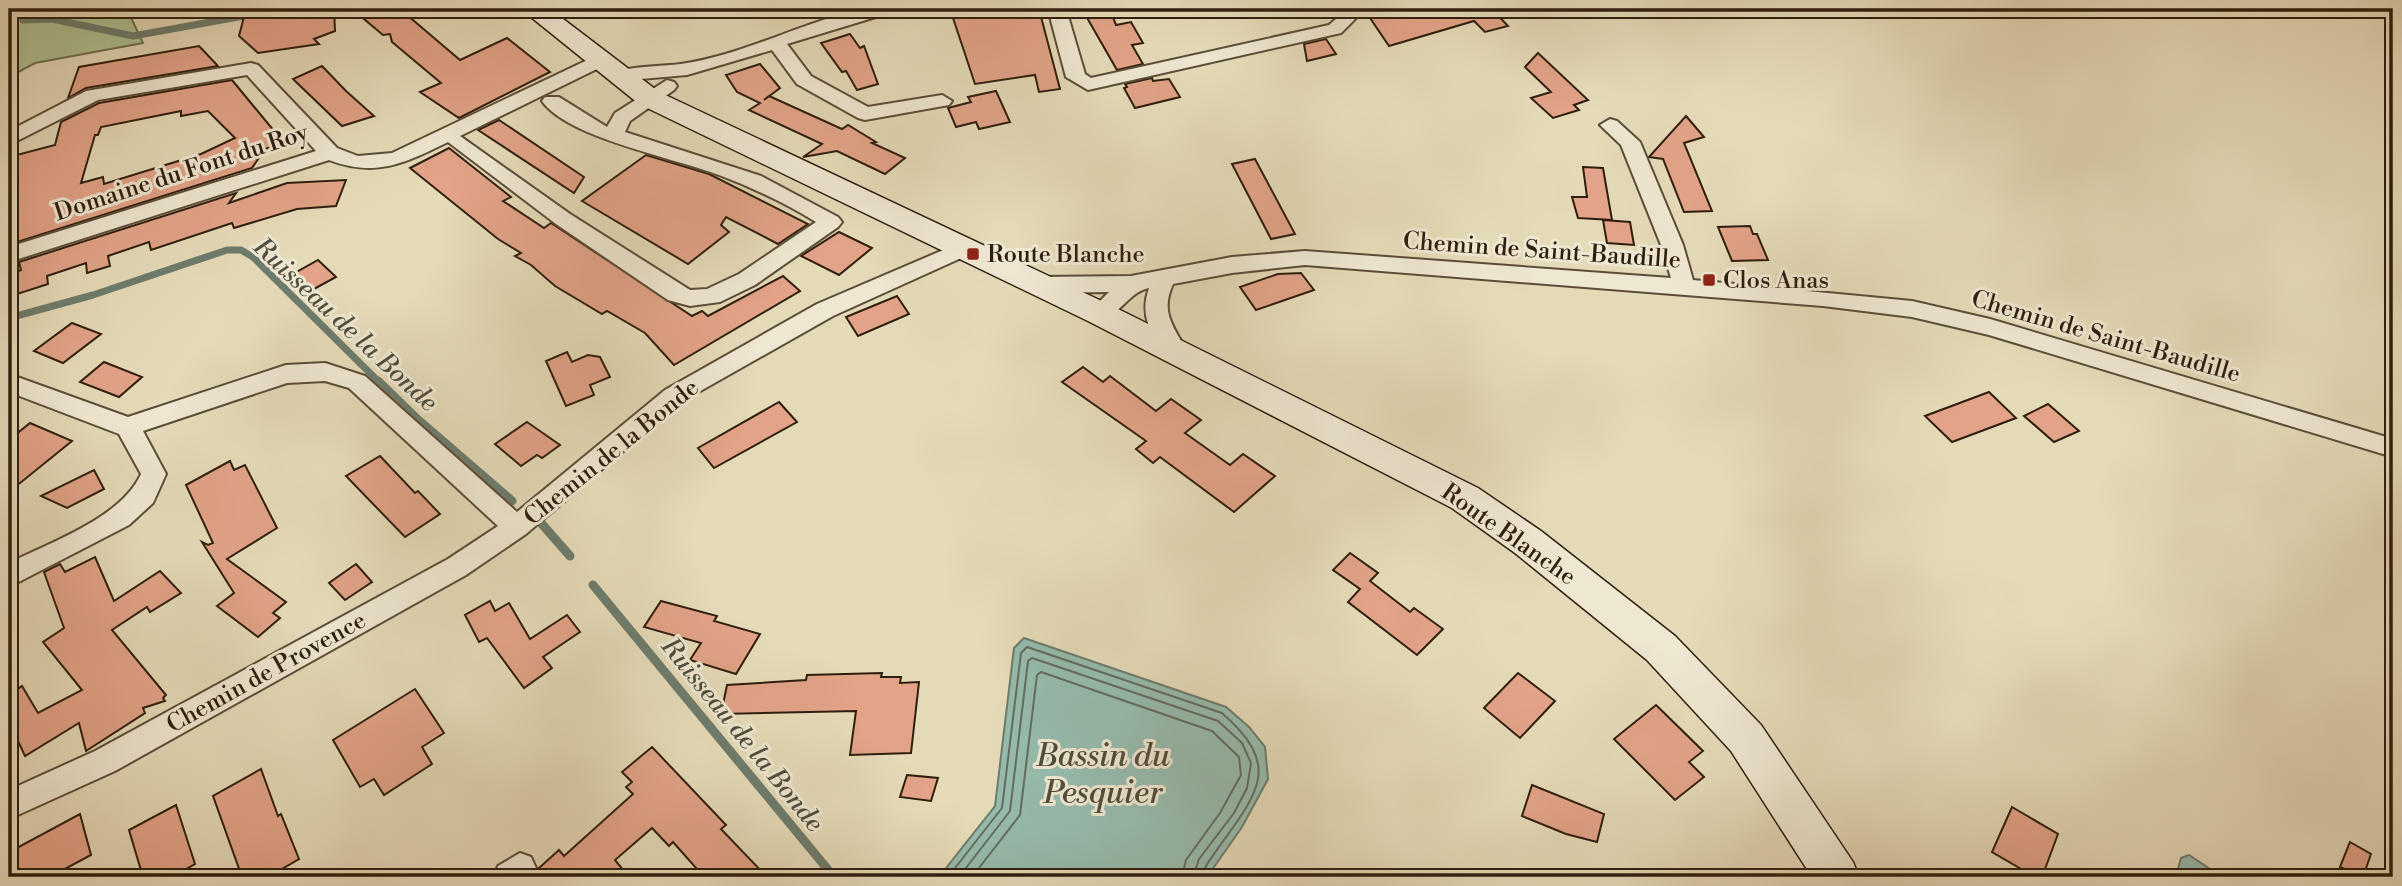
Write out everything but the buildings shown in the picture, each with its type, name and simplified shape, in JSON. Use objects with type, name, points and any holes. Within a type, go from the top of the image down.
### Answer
[{"type":"street","name":"Route Blanche","points":[[534,9],[649,98],[1104,315],[1465,498],[1580,583],[1661,648],[1746,737],[1837,877]]},
{"type":"street","points":[[608,68],[653,75],[709,64],[883,9]]},
{"type":"street","points":[[1057,9],[1076,77],[1088,84],[1335,29],[1346,19],[1337,9]]},
{"type":"street","points":[[776,43],[804,80],[865,114],[942,101]]},
{"type":"street","points":[[613,135],[622,117],[649,98],[709,64]]},
{"type":"street","name":"Domaine du Font du Roy","points":[[9,139],[93,95],[251,69],[330,153],[356,163],[396,159],[608,68]]},
{"type":"street","points":[[457,141],[563,219],[676,294],[698,299],[727,289],[789,254],[831,222],[810,208],[690,156],[605,134],[552,101]]},
{"type":"street","points":[[1610,125],[1630,142],[1672,246],[1684,287]]},
{"type":"street","name":"Domaine du Font du Roy","points":[[9,255],[330,153]]},
{"type":"street","name":"Chemin de la Bonde","points":[[128,427],[286,374],[325,372],[357,382],[517,527],[673,396],[825,310],[962,249]]},
{"type":"street","name":"Chemin de Saint-Baudille","points":[[1104,315],[1133,284],[1232,265],[1305,258],[1822,298],[1912,309],[1977,324],[2393,448]]},
{"type":"street","points":[[1104,315],[1164,278]]},
{"type":"street","points":[[1164,278],[1154,298],[1156,325],[1175,351]]},
{"type":"street","points":[[1038,285],[1133,284]]},
{"type":"street","points":[[9,383],[128,427],[154,474],[145,496],[120,518],[9,576]]},
{"type":"street","name":"Chemin de Provence","points":[[9,806],[105,761],[223,697],[457,567],[517,527]]},
{"type":"street","points":[[509,877],[520,867],[525,877]]},
{"type":"shaded area","points":[[9,9],[127,9],[143,43],[35,63],[9,77]]},
{"type":"water","name":"Bassin du Pesquier","points":[[1024,638],[1226,707],[1249,727],[1265,747],[1268,779],[1242,827],[1207,877],[939,877],[995,806],[1014,648]]},
{"type":"water","points":[[2189,855],[2222,877],[2176,877],[2181,858]]},
{"type":"waterway","points":[[23,20],[52,19],[133,36],[255,14]]},
{"type":"waterway","name":"Ruisseau de la Bonde","points":[[9,318],[93,295],[227,250],[241,250],[253,257],[380,383]]},
{"type":"waterway","name":"Ruisseau de la Bonde","points":[[378,381],[417,419],[512,501]]},
{"type":"waterway","name":"Ruisseau de la Bonde","points":[[541,523],[570,556]]},
{"type":"waterway","name":"Ruisseau de la Bonde","points":[[593,585],[834,877]]},
{"type":"place","name":"Route Blanche","points":[[973,254]]},
{"type":"place","name":"Clos Anas","points":[[1709,280]]}]
